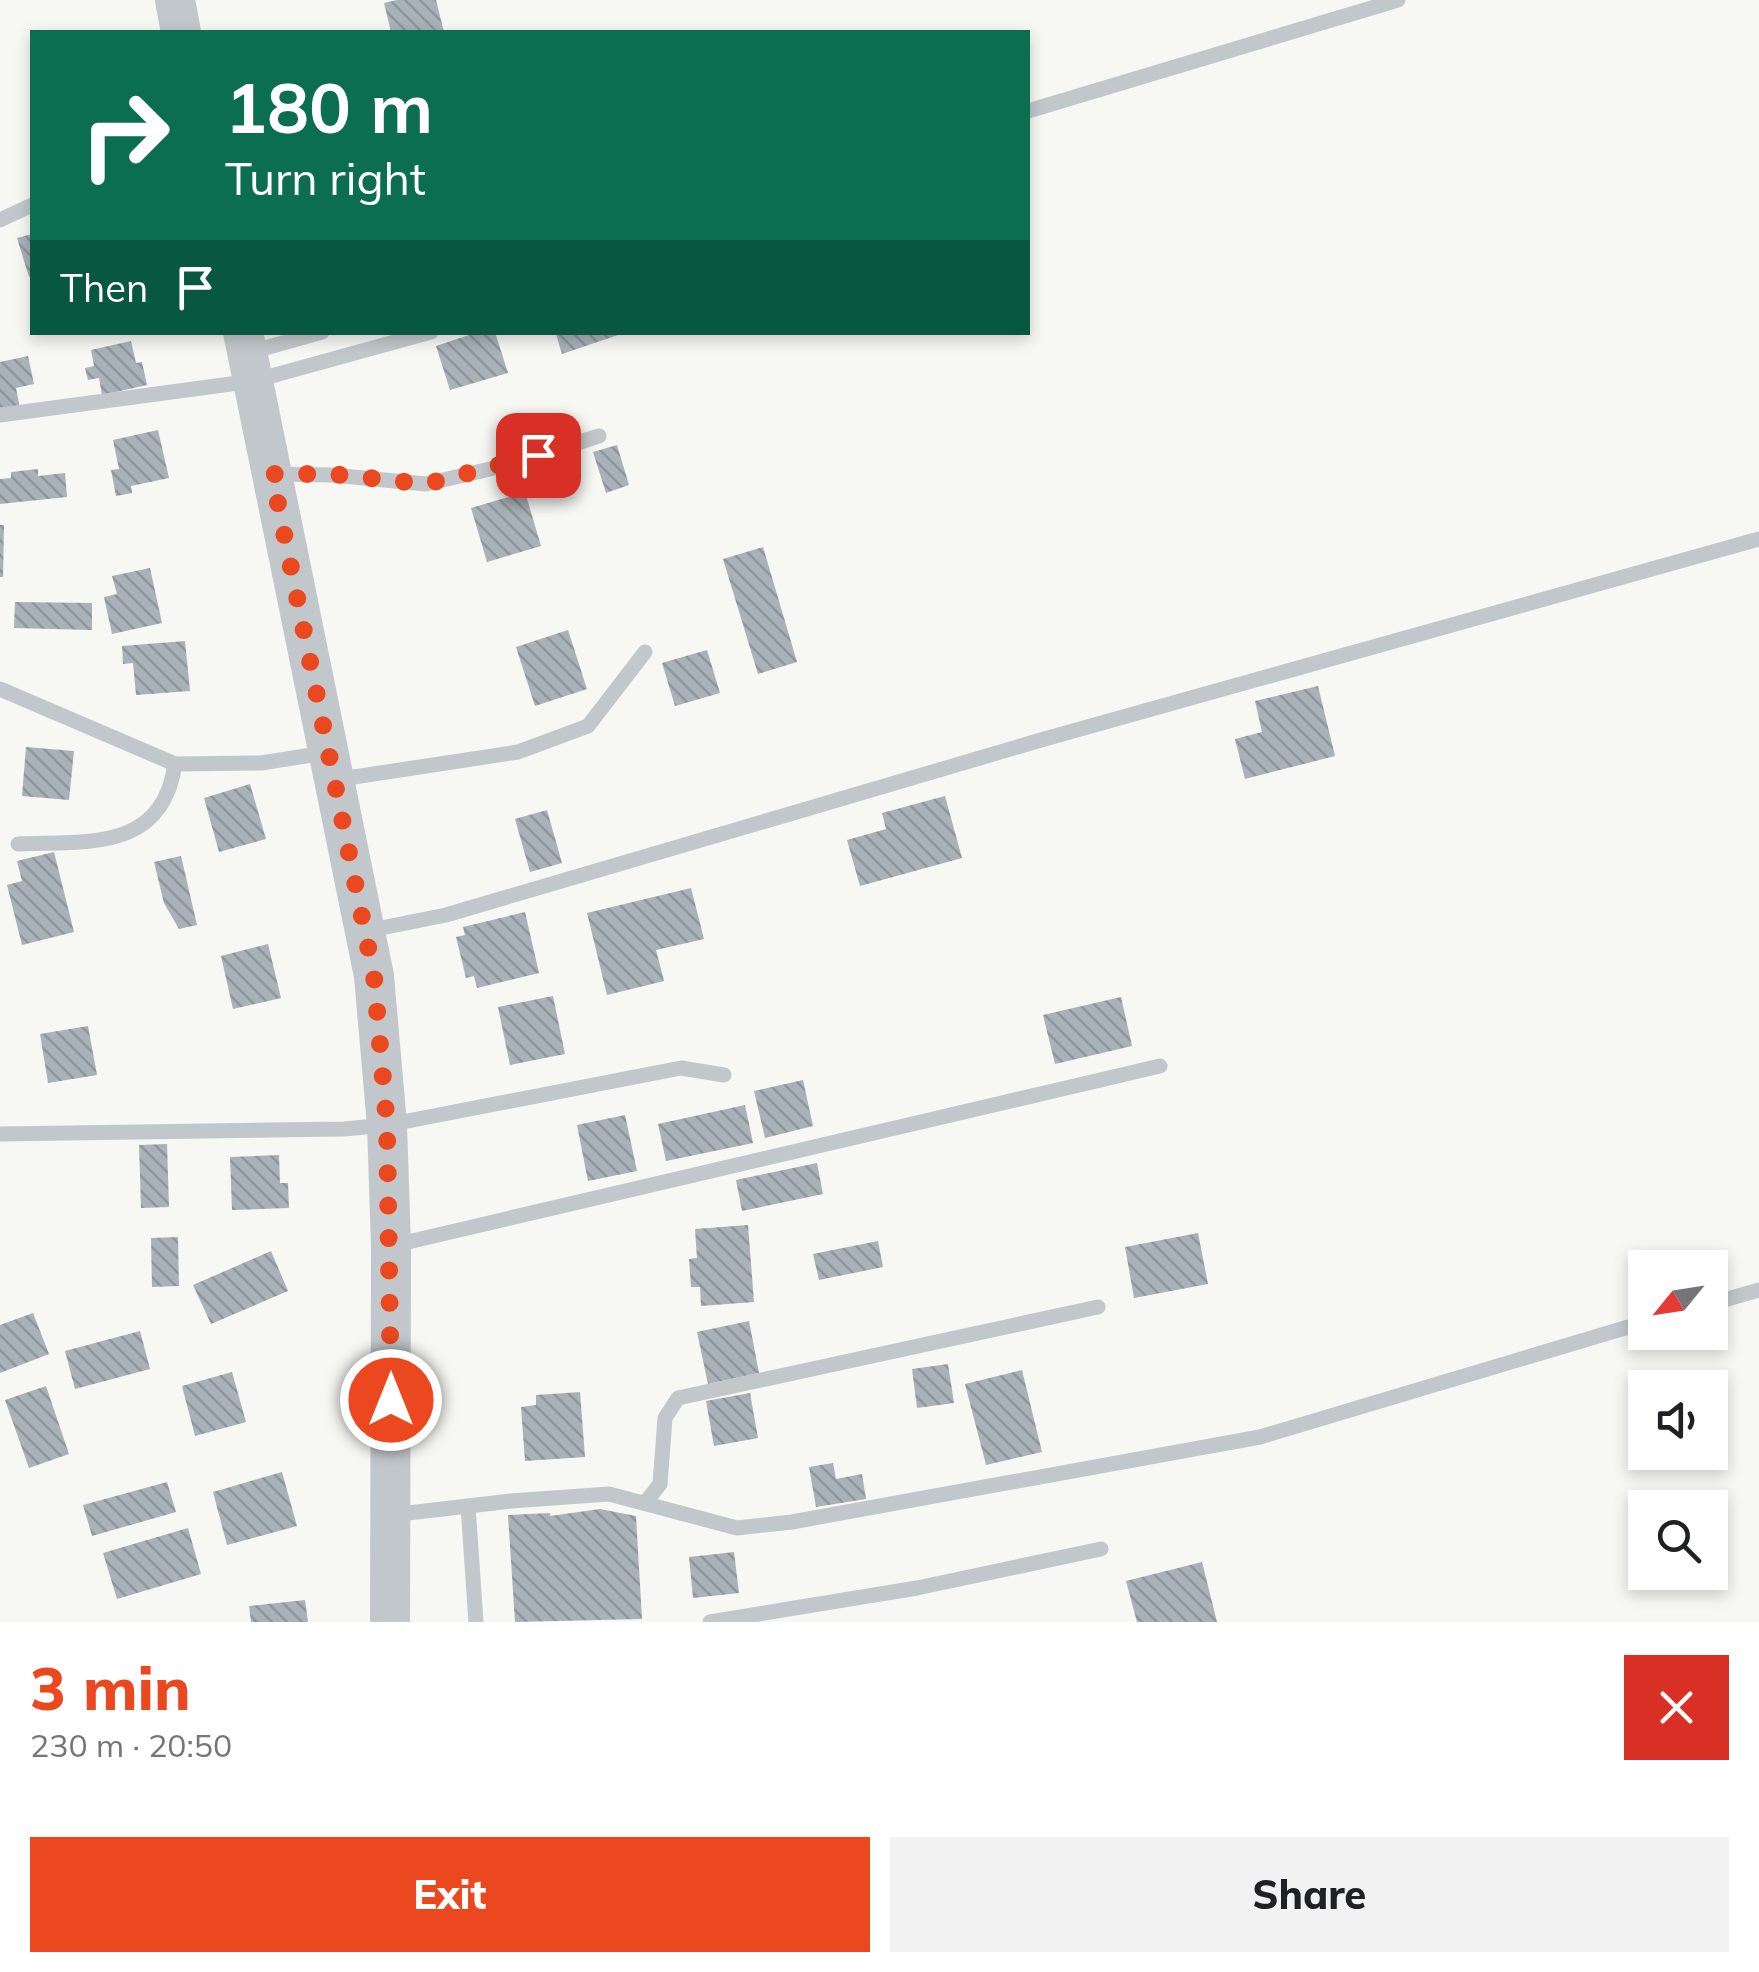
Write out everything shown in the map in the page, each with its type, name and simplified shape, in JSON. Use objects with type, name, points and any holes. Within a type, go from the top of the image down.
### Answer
[{"type":"street","points":[[175,0],[181,30]]},
{"type":"street","points":[[248,356],[374,976],[387,1125],[391,1246],[390,1622]]},
{"type":"lane","points":[[1030,110],[1398,0]]},
{"type":"lane","points":[[0,220],[30,207]]},
{"type":"lane","points":[[0,415],[248,356],[313,335]]},
{"type":"lane","points":[[248,356],[407,335]]},
{"type":"lane","points":[[272,474],[332,474],[426,484],[599,436]]},
{"type":"lane","points":[[366,930],[446,915],[1041,740],[1759,540]]},
{"type":"lane","points":[[0,690],[175,764],[332,766],[518,752],[588,726],[645,652]]},
{"type":"lane","points":[[18,844],[126,836],[154,817],[172,789],[175,764]]},
{"type":"lane","points":[[391,1246],[1160,1066]]},
{"type":"lane","points":[[0,1134],[344,1130],[681,1068],[724,1075]]},
{"type":"lane","points":[[1728,1299],[1759,1290]]},
{"type":"lane","points":[[645,1504],[660,1484],[665,1418],[678,1398],[1098,1307]]},
{"type":"lane","points":[[391,1514],[609,1494],[736,1528],[792,1522],[1260,1437],[1628,1327]]},
{"type":"lane","points":[[468,1506],[476,1622]]},
{"type":"lane","points":[[710,1622],[917,1588],[1101,1549]]},
{"type":"building","points":[[436,0],[444,30],[391,30],[384,3]]},
{"type":"building","points":[[30,235],[29,277],[17,238]]},
{"type":"building","points":[[469,335],[496,335],[508,373],[450,390],[436,346]]},
{"type":"building","points":[[556,335],[618,335],[562,354]]},
{"type":"building","points":[[131,341],[136,363],[142,362],[147,385],[102,395],[99,378],[88,380],[85,368],[94,366],[91,350]]},
{"type":"building","points":[[28,356],[34,384],[16,388],[20,408],[0,413],[0,362]]},
{"type":"building","points":[[158,430],[169,478],[131,486],[132,493],[116,496],[111,470],[119,469],[113,440]]},
{"type":"building","points":[[617,445],[629,485],[606,493],[593,452]]},
{"type":"building","points":[[38,469],[38,476],[65,473],[67,497],[0,504],[0,479],[11,478],[11,472]]},
{"type":"building","points":[[525,492],[541,546],[487,562],[471,508]]},
{"type":"building","points":[[0,525],[4,525],[3,577],[0,577]]},
{"type":"building","points":[[763,547],[797,662],[758,674],[723,559]]},
{"type":"building","points":[[150,568],[162,623],[112,634],[104,597],[117,594],[112,576]]},
{"type":"building","points":[[15,602],[92,603],[92,630],[14,628]]},
{"type":"building","points":[[568,630],[587,689],[535,706],[516,647]]},
{"type":"building","points":[[185,641],[190,691],[136,695],[133,663],[123,664],[122,646]]},
{"type":"building","points":[[707,650],[720,693],[675,706],[662,663]]},
{"type":"building","points":[[1318,686],[1335,756],[1245,779],[1235,739],[1262,732],[1255,701]]},
{"type":"building","points":[[26,747],[74,751],[69,800],[22,796]]},
{"type":"building","points":[[250,784],[266,839],[219,852],[204,798]]},
{"type":"building","points":[[945,796],[962,858],[860,886],[847,840],[886,829],[882,813]]},
{"type":"building","points":[[547,810],[562,863],[530,872],[515,819]]},
{"type":"building","points":[[54,852],[74,932],[22,945],[7,885],[22,881],[17,861]]},
{"type":"building","points":[[181,856],[197,925],[179,929],[164,903],[154,862]]},
{"type":"building","points":[[691,888],[704,939],[656,950],[664,981],[607,995],[587,913]]},
{"type":"building","points":[[525,912],[539,973],[477,988],[474,976],[466,978],[456,937],[465,935],[463,927]]},
{"type":"building","points":[[268,944],[281,998],[233,1009],[221,956]]},
{"type":"building","points":[[553,996],[565,1054],[510,1065],[498,1007]]},
{"type":"building","points":[[1121,997],[1132,1046],[1055,1064],[1043,1015]]},
{"type":"building","points":[[88,1026],[97,1075],[48,1083],[40,1034]]},
{"type":"building","points":[[803,1080],[813,1126],[765,1138],[754,1091]]},
{"type":"building","points":[[745,1105],[753,1143],[666,1161],[658,1124]]},
{"type":"building","points":[[625,1115],[637,1171],[588,1181],[577,1125]]},
{"type":"building","points":[[167,1144],[169,1207],[141,1208],[139,1145]]},
{"type":"building","points":[[279,1155],[280,1183],[288,1183],[289,1208],[232,1210],[230,1157]]},
{"type":"building","points":[[817,1163],[823,1194],[742,1211],[736,1180]]},
{"type":"building","points":[[748,1225],[754,1302],[701,1306],[700,1287],[691,1287],[689,1259],[697,1258],[695,1229]]},
{"type":"building","points":[[1198,1233],[1208,1284],[1134,1298],[1125,1247]]},
{"type":"building","points":[[178,1237],[179,1286],[152,1287],[151,1238]]},
{"type":"building","points":[[878,1241],[883,1267],[819,1280],[813,1254]]},
{"type":"building","points":[[271,1251],[288,1291],[211,1324],[193,1285]]},
{"type":"building","points":[[33,1313],[49,1354],[0,1373],[0,1325]]},
{"type":"building","points":[[749,1321],[759,1373],[708,1384],[697,1332]]},
{"type":"building","points":[[140,1331],[150,1369],[75,1389],[65,1351]]},
{"type":"building","points":[[948,1364],[954,1403],[917,1408],[912,1369]]},
{"type":"building","points":[[1022,1370],[1042,1452],[986,1465],[965,1384]]},
{"type":"building","points":[[232,1372],[246,1422],[195,1436],[182,1386]]},
{"type":"building","points":[[46,1386],[69,1454],[29,1468],[5,1400]]},
{"type":"building","points":[[580,1392],[585,1457],[525,1461],[521,1407],[536,1405],[536,1395]]},
{"type":"building","points":[[750,1393],[758,1438],[714,1446],[706,1401]]},
{"type":"building","points":[[833,1463],[836,1479],[862,1474],[866,1499],[816,1507],[809,1467]]},
{"type":"building","points":[[282,1472],[297,1526],[227,1545],[213,1492]]},
{"type":"building","points":[[167,1482],[176,1512],[92,1536],[83,1505]]},
{"type":"building","points":[[600,1509],[636,1516],[642,1619],[515,1622],[508,1515],[550,1516]]},
{"type":"building","points":[[188,1528],[201,1574],[117,1599],[103,1553]]},
{"type":"building","points":[[734,1552],[739,1593],[693,1598],[689,1557]]},
{"type":"building","points":[[1202,1562],[1217,1622],[1137,1622],[1126,1581]]},
{"type":"building","points":[[305,1600],[308,1622],[251,1622],[249,1606]]},
{"type":"route","points":[[391,1400],[387,1125],[374,976],[272,474],[332,474],[426,484],[538,455]]}]
